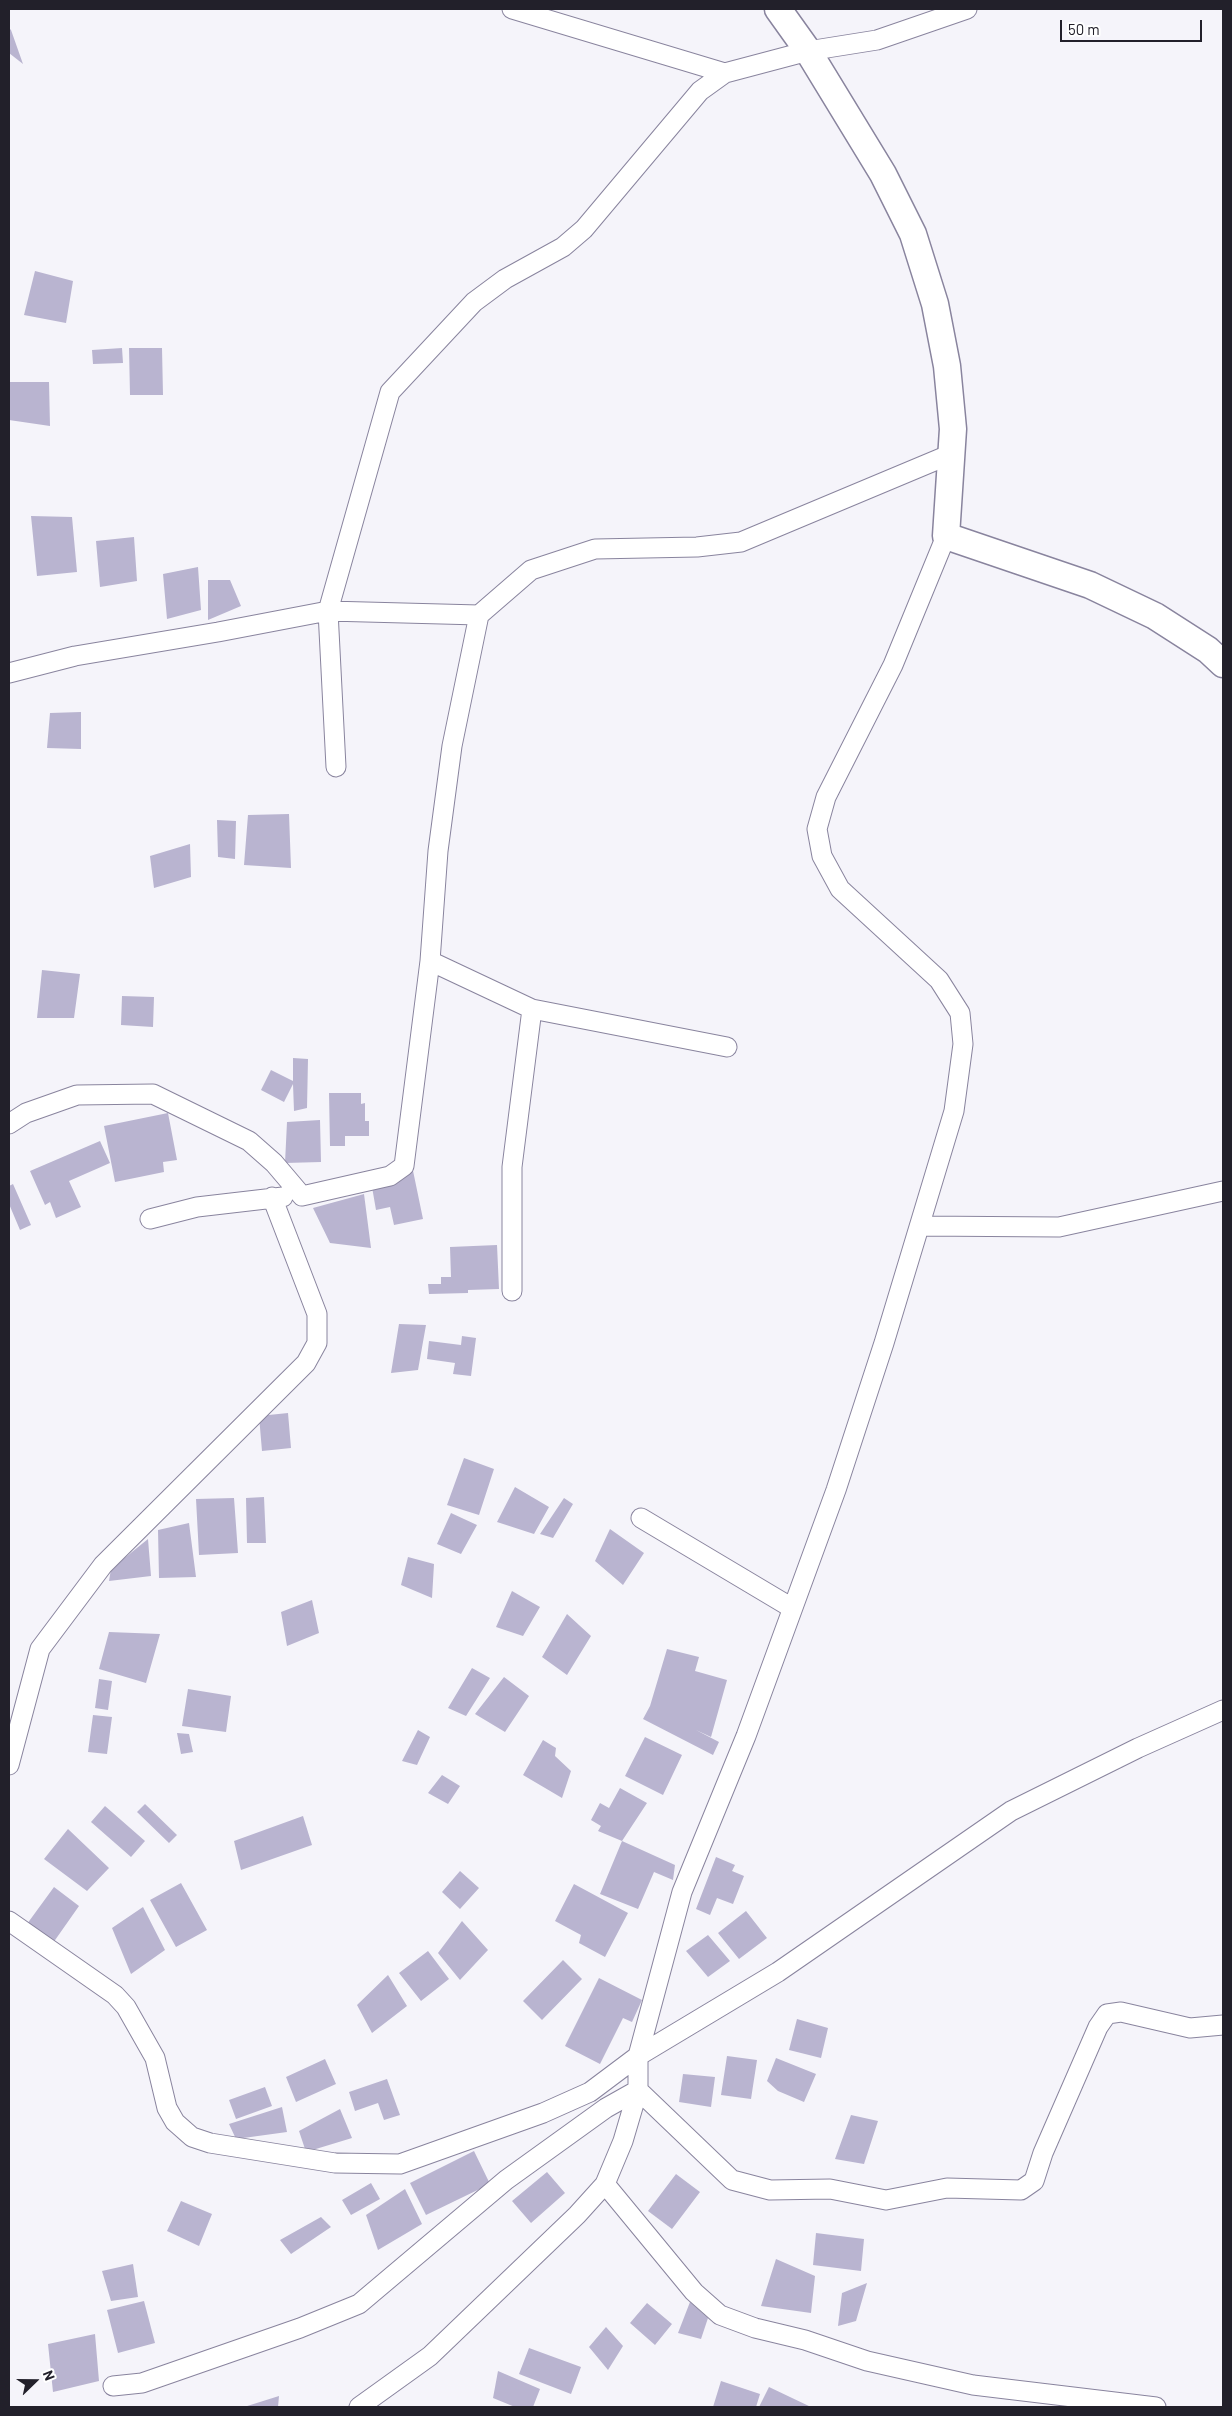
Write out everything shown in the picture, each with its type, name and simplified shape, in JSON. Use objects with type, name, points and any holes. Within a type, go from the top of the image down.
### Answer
[{"type":"street","points":[[512,9],[725,73]]},
{"type":"street","points":[[359,2407],[430,2356],[577,2215],[605,2184],[623,2141],[638,2090],[638,2056],[682,1892],[746,1736],[836,1490],[920,1226],[954,1111],[963,1044],[960,1013],[939,980],[840,889],[822,856],[817,828],[826,797],[893,665],[946,536],[953,429],[947,366],[935,304],[914,234],[883,174],[808,51],[778,9]]},
{"type":"street","points":[[336,767],[328,611],[390,392],[474,302],[506,279],[563,247],[584,229],[700,91],[725,73],[808,51],[877,40],[967,9]]},
{"type":"street","points":[[150,1219],[197,1206],[272,1197],[302,1196],[390,1176],[404,1166],[430,961],[438,851],[452,746],[478,614],[530,570],[596,549],[697,547],[741,542],[951,454]]},
{"type":"street","points":[[946,536],[1090,585],[1155,616],[1208,650],[1223,664]]},
{"type":"street","points":[[9,673],[75,656],[328,611],[478,614]]},
{"type":"street","points":[[430,961],[532,1009],[727,1047]]},
{"type":"street","points":[[512,1292],[512,1168],[532,1009]]},
{"type":"street","points":[[9,1124],[26,1113],[77,1095],[153,1094],[249,1141],[274,1163],[302,1196]]},
{"type":"street","points":[[920,1226],[1058,1227],[1223,1191]]},
{"type":"street","points":[[9,1765],[40,1649],[103,1565],[306,1363],[317,1343],[318,1314],[272,1197]]},
{"type":"street","points":[[641,1518],[792,1608]]},
{"type":"street","points":[[9,1921],[115,1996],[126,2007],[155,2058],[162,2092],[175,2122],[192,2137],[210,2143],[335,2164],[400,2164],[543,2113],[590,2092],[638,2056],[778,1972],[1010,1811],[1138,1748],[1223,1710]]},
{"type":"street","points":[[638,2090],[732,2180],[770,2190],[830,2189],[886,2200],[947,2188],[1021,2190],[1034,2182],[1046,2144],[1098,2027],[1107,2014],[1122,2012],[1190,2028],[1223,2025]]},
{"type":"street","points":[[113,2386],[142,2383],[300,2328],[359,2304],[506,2180],[606,2108],[638,2090]]},
{"type":"street","points":[[605,2184],[694,2292],[720,2315],[755,2328],[805,2340],[867,2361],[973,2385],[1156,2407]]},
{"type":"building","points":[[9,28],[11,30],[23,64],[9,53]]},
{"type":"building","points":[[35,271],[73,281],[66,323],[24,315]]},
{"type":"building","points":[[122,348],[123,363],[93,364],[92,350]]},
{"type":"building","points":[[129,348],[162,348],[163,395],[130,395]]},
{"type":"building","points":[[9,382],[49,382],[50,426],[9,420]]},
{"type":"building","points":[[31,516],[72,517],[77,572],[37,576]]},
{"type":"building","points":[[134,537],[137,581],[100,587],[96,541]]},
{"type":"building","points":[[198,567],[201,610],[167,619],[163,574]]},
{"type":"building","points":[[208,580],[230,580],[241,606],[208,620]]},
{"type":"building","points":[[81,712],[81,749],[47,748],[50,713]]},
{"type":"building","points":[[289,814],[291,868],[244,865],[248,815]]},
{"type":"building","points":[[217,820],[236,821],[235,859],[218,857]]},
{"type":"building","points":[[190,844],[191,877],[154,888],[150,856]]},
{"type":"building","points":[[42,970],[80,974],[74,1018],[37,1018]]},
{"type":"building","points":[[122,996],[154,997],[153,1027],[121,1025]]},
{"type":"building","points":[[293,1058],[308,1059],[307,1108],[294,1111],[293,1084],[284,1102],[261,1090],[271,1070],[293,1081]]},
{"type":"building","points":[[329,1093],[361,1093],[361,1104],[365,1103],[365,1121],[369,1121],[369,1136],[345,1136],[345,1146],[330,1146]]},
{"type":"building","points":[[168,1113],[177,1160],[163,1162],[164,1172],[115,1182],[104,1126]]},
{"type":"building","points":[[320,1120],[321,1162],[285,1163],[287,1122]]},
{"type":"building","points":[[100,1141],[110,1163],[69,1181],[81,1207],[56,1218],[50,1202],[45,1205],[30,1171]]},
{"type":"building","points":[[411,1161],[423,1219],[394,1225],[390,1207],[376,1210],[372,1187]]},
{"type":"building","points":[[13,1184],[31,1225],[20,1230],[9,1204],[9,1186]]},
{"type":"building","points":[[364,1194],[371,1248],[330,1243],[313,1208]]},
{"type":"building","points":[[497,1245],[499,1289],[468,1290],[468,1293],[429,1294],[428,1284],[441,1284],[441,1277],[451,1277],[450,1247]]},
{"type":"building","points":[[399,1324],[426,1325],[418,1370],[391,1373]]},
{"type":"building","points":[[462,1336],[476,1338],[471,1376],[453,1374],[455,1363],[427,1359],[429,1341],[461,1345]]},
{"type":"building","points":[[288,1413],[291,1448],[262,1451],[259,1416]]},
{"type":"building","points":[[464,1458],[494,1469],[479,1515],[447,1505]]},
{"type":"building","points":[[515,1487],[549,1507],[534,1534],[497,1522]]},
{"type":"building","points":[[264,1497],[266,1543],[247,1543],[246,1498]]},
{"type":"building","points":[[234,1498],[238,1553],[199,1555],[196,1499]]},
{"type":"building","points":[[564,1498],[573,1504],[553,1538],[540,1534]]},
{"type":"building","points":[[451,1513],[477,1525],[461,1554],[437,1544]]},
{"type":"building","points":[[189,1523],[196,1577],[159,1578],[158,1530]]},
{"type":"building","points":[[610,1529],[644,1553],[623,1585],[595,1561]]},
{"type":"building","points":[[148,1539],[151,1576],[109,1581],[111,1569]]},
{"type":"building","points":[[408,1557],[434,1564],[432,1598],[401,1585]]},
{"type":"building","points":[[512,1591],[540,1607],[523,1636],[496,1627]]},
{"type":"building","points":[[312,1600],[319,1633],[287,1646],[281,1612]]},
{"type":"building","points":[[567,1614],[591,1636],[567,1675],[542,1657]]},
{"type":"building","points":[[109,1632],[160,1634],[146,1683],[99,1669]]},
{"type":"building","points":[[667,1649],[699,1657],[695,1671],[727,1680],[711,1737],[696,1730],[719,1742],[713,1755],[643,1719],[650,1706]]},
{"type":"building","points":[[472,1668],[490,1678],[466,1716],[448,1708]]},
{"type":"building","points":[[504,1677],[529,1696],[505,1732],[475,1714]]},
{"type":"building","points":[[99,1679],[112,1681],[108,1710],[95,1708]]},
{"type":"building","points":[[188,1689],[231,1696],[226,1732],[182,1726]]},
{"type":"building","points":[[93,1715],[112,1717],[107,1754],[88,1752]]},
{"type":"building","points":[[418,1730],[430,1737],[417,1765],[402,1761]]},
{"type":"building","points":[[177,1733],[189,1734],[193,1752],[181,1754]]},
{"type":"building","points":[[645,1737],[682,1755],[663,1795],[625,1776]]},
{"type":"building","points":[[543,1740],[556,1748],[555,1756],[571,1771],[562,1798],[523,1775]]},
{"type":"building","points":[[442,1775],[460,1786],[448,1804],[428,1793]]},
{"type":"building","points":[[620,1788],[647,1803],[622,1841],[598,1831],[601,1826],[591,1820],[600,1803],[609,1808]]},
{"type":"building","points":[[145,1804],[177,1835],[169,1843],[137,1812]]},
{"type":"building","points":[[105,1806],[145,1841],[131,1857],[91,1822]]},
{"type":"building","points":[[303,1816],[312,1845],[241,1870],[234,1841]]},
{"type":"building","points":[[68,1829],[109,1868],[87,1891],[44,1859]]},
{"type":"building","points":[[622,1841],[675,1865],[673,1880],[654,1872],[638,1909],[600,1894]]},
{"type":"building","points":[[716,1857],[735,1865],[732,1871],[744,1876],[733,1904],[717,1898],[710,1915],[696,1909]]},
{"type":"building","points":[[460,1871],[479,1888],[460,1909],[442,1892]]},
{"type":"building","points":[[181,1883],[207,1930],[176,1947],[150,1900]]},
{"type":"building","points":[[574,1884],[628,1913],[605,1957],[579,1943],[581,1935],[555,1921]]},
{"type":"building","points":[[54,1887],[79,1906],[53,1943],[27,1924]]},
{"type":"building","points":[[143,1907],[165,1950],[131,1974],[112,1928]]},
{"type":"building","points":[[746,1911],[767,1938],[739,1959],[718,1933]]},
{"type":"building","points":[[462,1921],[488,1950],[460,1980],[438,1953]]},
{"type":"building","points":[[708,1935],[730,1961],[708,1977],[686,1951]]},
{"type":"building","points":[[428,1951],[449,1979],[421,2001],[399,1973]]},
{"type":"building","points":[[563,1960],[582,1979],[542,2020],[523,2001]]},
{"type":"building","points":[[388,1975],[407,2006],[372,2033],[357,2005]]},
{"type":"building","points":[[599,1978],[642,2000],[632,2022],[623,2018],[600,2064],[565,2046]]},
{"type":"building","points":[[797,2019],[828,2028],[821,2058],[789,2050]]},
{"type":"building","points":[[727,2056],[757,2060],[751,2099],[721,2095]]},
{"type":"building","points":[[776,2058],[816,2074],[804,2102],[778,2091],[767,2081]]},
{"type":"building","points":[[325,2059],[336,2084],[296,2102],[286,2077]]},
{"type":"building","points":[[683,2074],[715,2077],[711,2107],[679,2102]]},
{"type":"building","points":[[387,2079],[400,2115],[384,2120],[378,2103],[355,2111],[349,2092]]},
{"type":"building","points":[[265,2087],[272,2106],[236,2119],[229,2100]]},
{"type":"building","points":[[282,2107],[287,2132],[236,2139],[229,2124]]},
{"type":"building","points":[[340,2109],[352,2138],[306,2152],[299,2131]]},
{"type":"building","points":[[851,2115],[878,2121],[864,2164],[835,2159]]},
{"type":"building","points":[[474,2151],[490,2184],[426,2215],[410,2183]]},
{"type":"building","points":[[547,2172],[565,2193],[531,2223],[512,2201]]},
{"type":"building","points":[[676,2174],[700,2192],[672,2229],[648,2211]]},
{"type":"building","points":[[371,2183],[380,2199],[351,2215],[342,2200]]},
{"type":"building","points":[[405,2189],[422,2224],[378,2250],[366,2215]]},
{"type":"building","points":[[181,2201],[212,2214],[199,2246],[167,2231]]},
{"type":"building","points":[[321,2217],[331,2227],[291,2254],[280,2240]]},
{"type":"building","points":[[816,2233],[864,2239],[861,2271],[813,2265]]},
{"type":"building","points":[[776,2259],[815,2276],[811,2313],[761,2306]]},
{"type":"building","points":[[133,2264],[138,2297],[111,2301],[102,2271]]},
{"type":"building","points":[[867,2283],[856,2321],[838,2326],[842,2293]]},
{"type":"building","points":[[144,2301],[155,2343],[118,2353],[107,2310]]},
{"type":"building","points":[[690,2302],[708,2318],[701,2339],[678,2333]]},
{"type":"building","points":[[647,2303],[672,2324],[655,2345],[630,2323]]},
{"type":"building","points":[[606,2327],[623,2346],[608,2370],[589,2347]]},
{"type":"building","points":[[95,2334],[99,2381],[53,2392],[48,2344]]},
{"type":"building","points":[[529,2348],[581,2367],[571,2394],[519,2374]]},
{"type":"building","points":[[498,2371],[540,2389],[533,2407],[515,2407],[493,2398]]},
{"type":"building","points":[[721,2381],[760,2394],[756,2407],[713,2407]]},
{"type":"building","points":[[769,2387],[811,2407],[759,2407]]},
{"type":"building","points":[[279,2396],[278,2407],[244,2407]]}]
